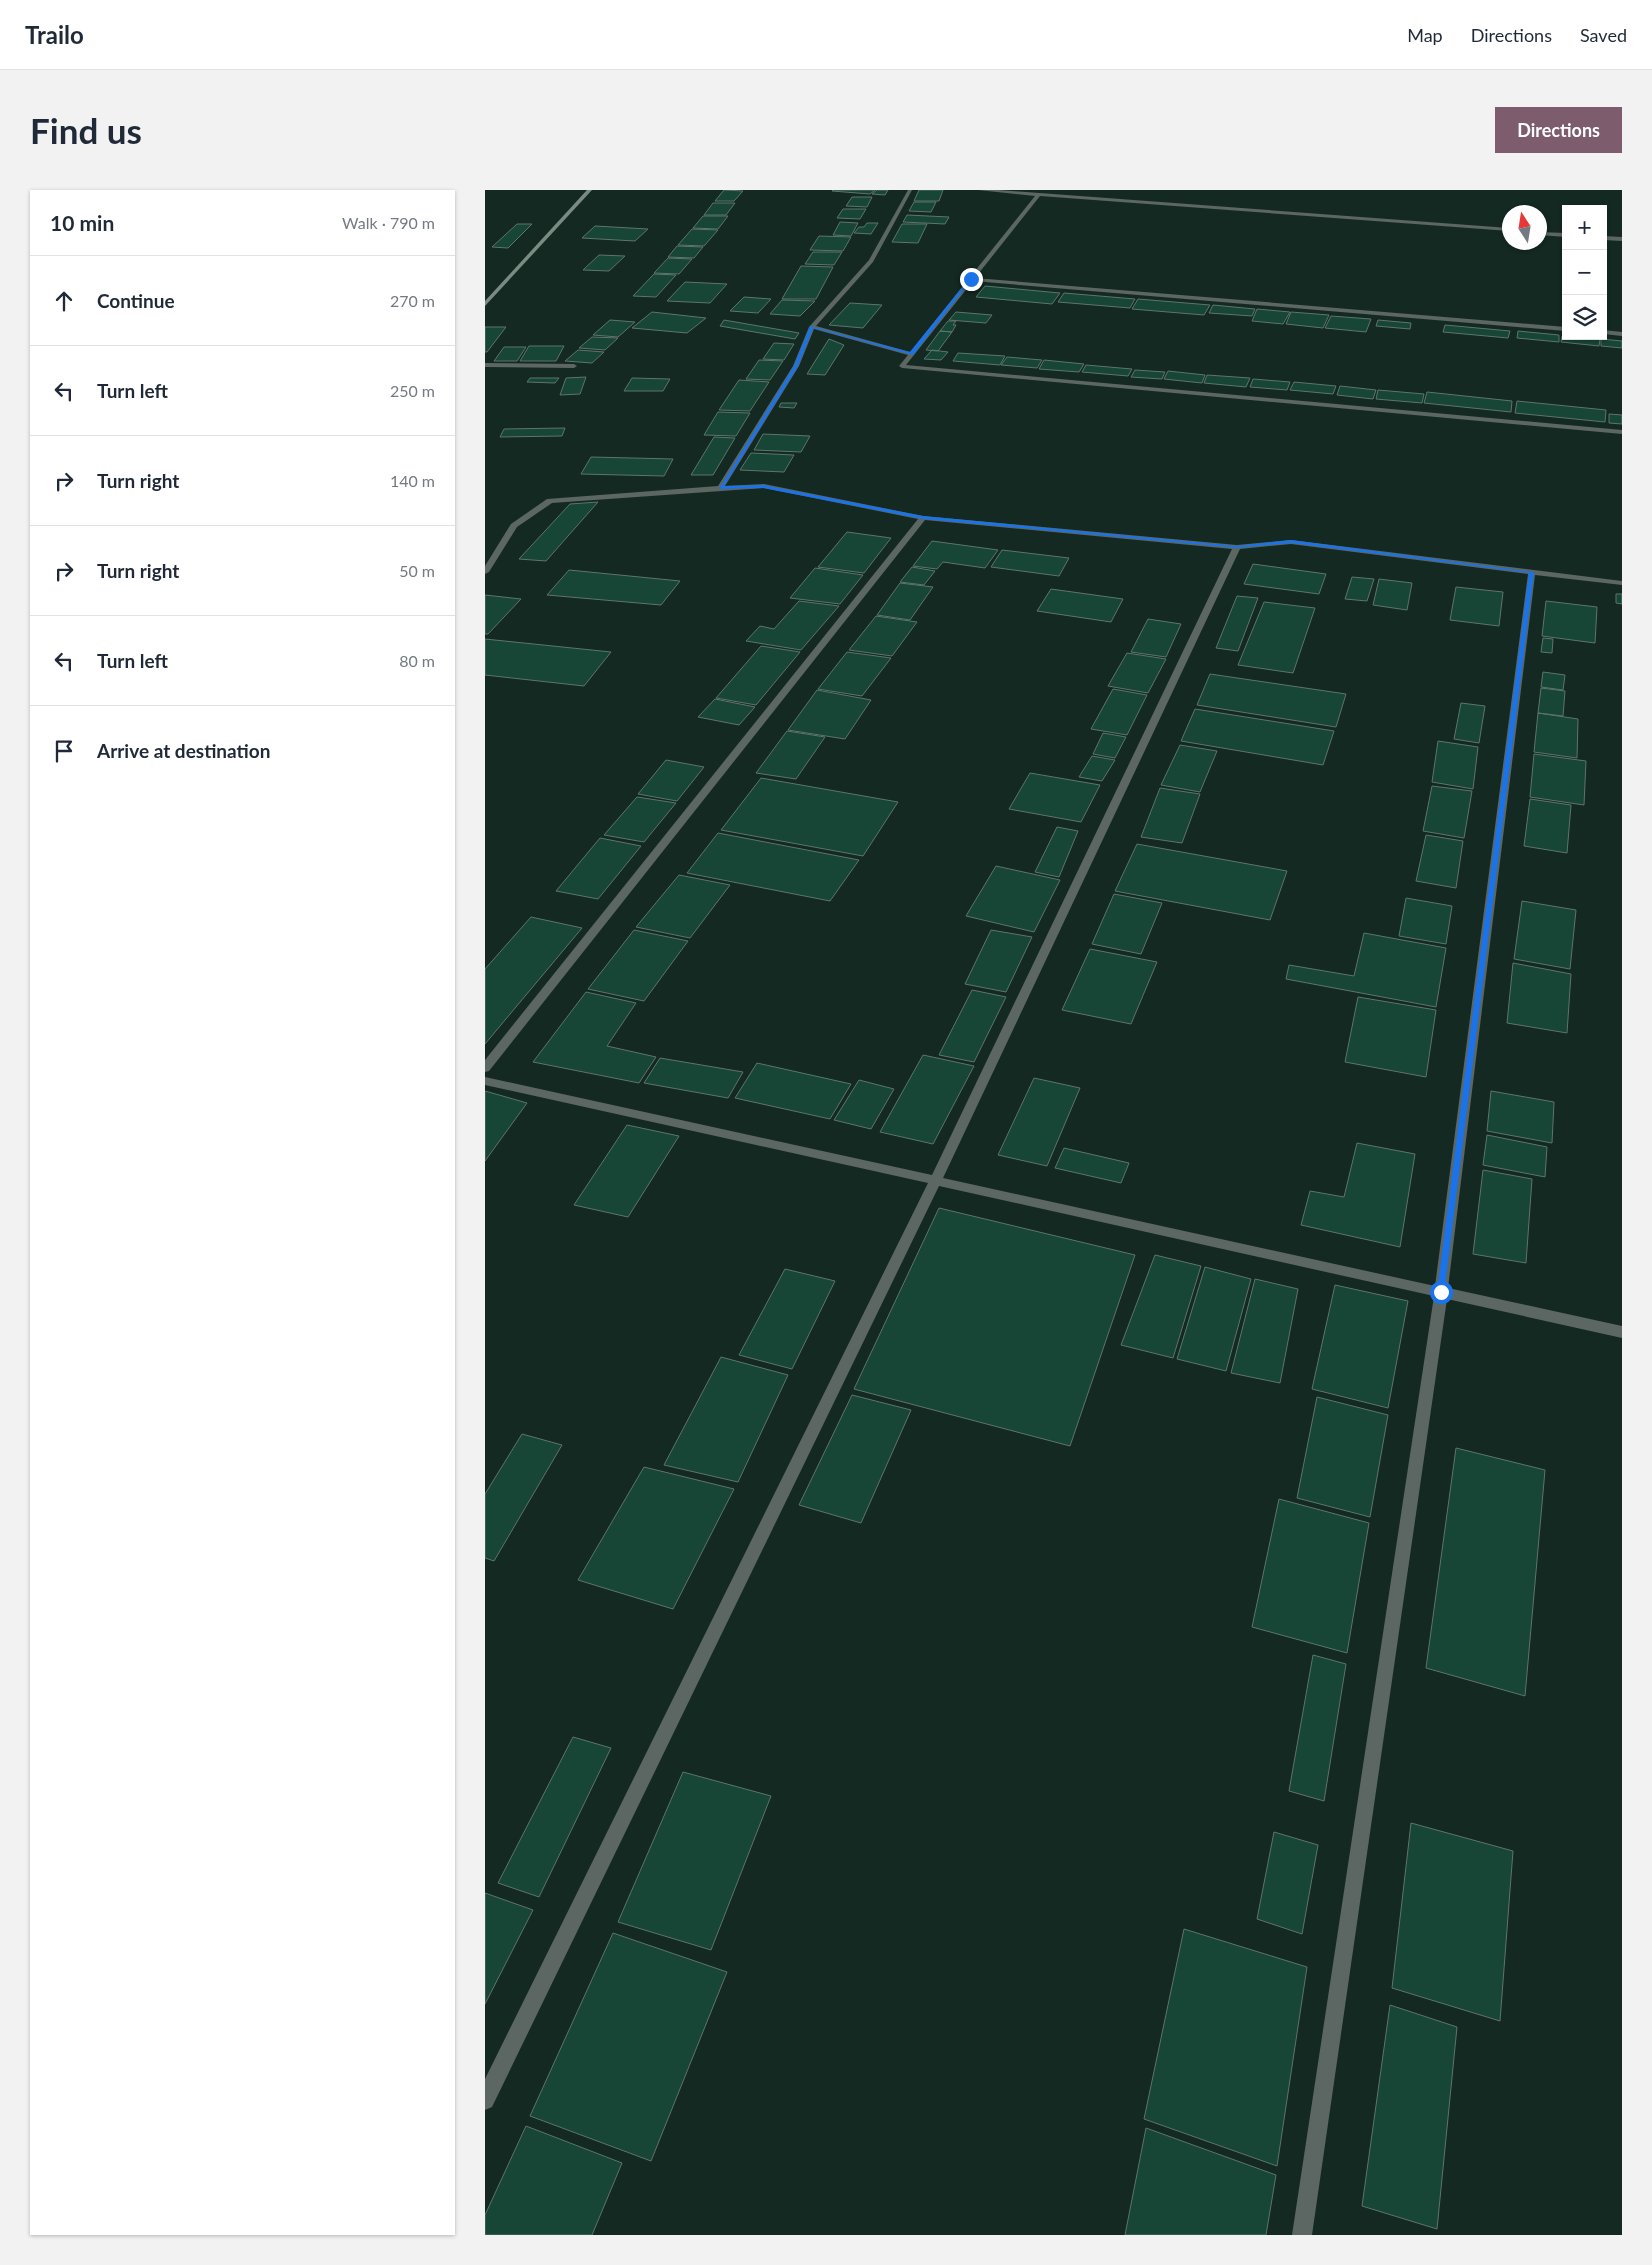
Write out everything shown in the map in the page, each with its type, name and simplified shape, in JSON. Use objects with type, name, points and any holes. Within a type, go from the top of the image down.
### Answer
[{"type":"main road","points":[[485,304],[590,190]]},
{"type":"street","points":[[720,488],[796,366],[812,327],[871,261],[910,190]]},
{"type":"street","points":[[980,190],[1502,229]]},
{"type":"street","points":[[1039,194],[902,366],[1622,432]]},
{"type":"street","points":[[1547,234],[1562,235]]},
{"type":"street","points":[[1607,238],[1622,239]]},
{"type":"street","points":[[971,279],[1562,329]]},
{"type":"street","points":[[812,327],[911,354]]},
{"type":"street","points":[[1607,332],[1622,334]]},
{"type":"street","points":[[485,365],[574,366]]},
{"type":"street","points":[[485,572],[514,526],[549,501],[763,486],[923,518],[1237,547],[1291,542],[1622,583]]},
{"type":"street","points":[[485,1068],[923,518]]},
{"type":"street","points":[[485,2100],[936,1180],[1237,547]]},
{"type":"street","points":[[1302,2235],[1441,1292],[1531,572]]},
{"type":"street","points":[[485,1081],[1622,1332]]},
{"type":"building","points":[[724,190],[743,191],[734,201],[715,201]]},
{"type":"building","points":[[833,190],[875,190],[870,194]]},
{"type":"building","points":[[877,190],[888,190],[885,195],[872,194]]},
{"type":"building","points":[[919,190],[943,190],[939,201],[914,201]]},
{"type":"building","points":[[852,197],[872,197],[867,207],[846,206]]},
{"type":"building","points":[[914,202],[936,202],[931,212],[909,211]]},
{"type":"building","points":[[713,203],[735,203],[726,215],[704,215]]},
{"type":"building","points":[[843,209],[866,209],[860,219],[837,218]]},
{"type":"building","points":[[907,215],[949,217],[945,224],[903,222]]},
{"type":"building","points":[[703,216],[728,216],[718,229],[693,228]]},
{"type":"building","points":[[840,222],[858,223],[851,236],[833,235]]},
{"type":"building","points":[[867,223],[878,223],[871,234],[854,233],[859,227],[864,227]]},
{"type":"building","points":[[517,224],[532,224],[508,248],[492,247]]},
{"type":"building","points":[[902,224],[927,224],[918,243],[892,242]]},
{"type":"building","points":[[595,226],[648,229],[635,241],[582,238]]},
{"type":"building","points":[[692,229],[718,230],[704,246],[678,245]]},
{"type":"building","points":[[819,236],[851,237],[843,251],[810,250]]},
{"type":"building","points":[[677,246],[703,247],[694,258],[668,257]]},
{"type":"building","points":[[813,252],[842,252],[834,265],[805,264]]},
{"type":"building","points":[[599,255],[625,256],[609,271],[583,270]]},
{"type":"building","points":[[668,258],[692,259],[679,274],[654,273]]},
{"type":"building","points":[[801,266],[833,267],[816,299],[782,299]]},
{"type":"building","points":[[654,274],[676,275],[656,297],[633,296]]},
{"type":"building","points":[[685,282],[727,284],[710,303],[667,301]]},
{"type":"building","points":[[985,286],[1060,293],[1052,304],[976,297]]},
{"type":"building","points":[[1064,293],[1135,299],[1130,308],[1058,302]]},
{"type":"building","points":[[744,297],[771,299],[758,313],[730,311]]},
{"type":"building","points":[[1138,299],[1210,305],[1204,315],[1132,309]]},
{"type":"building","points":[[782,300],[815,301],[800,316],[770,314]]},
{"type":"building","points":[[850,303],[882,305],[863,328],[829,325]]},
{"type":"building","points":[[1213,305],[1255,309],[1252,316],[1209,313]]},
{"type":"building","points":[[1257,309],[1290,312],[1283,324],[1252,321]]},
{"type":"building","points":[[652,312],[706,318],[687,333],[632,328]]},
{"type":"building","points":[[956,312],[992,315],[986,323],[949,320]]},
{"type":"building","points":[[1291,312],[1329,315],[1323,328],[1286,324]]},
{"type":"building","points":[[1331,316],[1371,319],[1366,332],[1325,328]]},
{"type":"building","points":[[610,320],[635,322],[618,337],[593,335]]},
{"type":"building","points":[[724,320],[799,333],[795,339],[720,326]]},
{"type":"building","points":[[1378,320],[1411,323],[1410,329],[1376,326]]},
{"type":"building","points":[[948,321],[956,321],[952,332],[940,331]]},
{"type":"building","points":[[1445,325],[1510,331],[1508,338],[1443,332]]},
{"type":"building","points":[[485,327],[506,327],[487,352],[485,352]]},
{"type":"building","points":[[940,331],[952,332],[938,351],[926,350]]},
{"type":"building","points":[[1518,331],[1559,335],[1559,342],[1517,338]]},
{"type":"building","points":[[1562,336],[1562,340],[1600,340],[1599,346],[1561,342]]},
{"type":"building","points":[[592,337],[618,338],[605,350],[579,348]]},
{"type":"building","points":[[829,339],[844,345],[825,375],[807,374]]},
{"type":"building","points":[[1601,340],[1622,341],[1622,348],[1601,346]]},
{"type":"building","points":[[774,343],[794,344],[784,360],[763,359]]},
{"type":"building","points":[[529,346],[564,346],[556,361],[520,361]]},
{"type":"building","points":[[504,347],[526,347],[517,361],[494,361]]},
{"type":"building","points":[[578,350],[604,352],[592,363],[565,361]]},
{"type":"building","points":[[932,350],[948,352],[941,360],[924,359]]},
{"type":"building","points":[[958,353],[1005,356],[1000,365],[953,361]]},
{"type":"building","points":[[1007,357],[1042,360],[1037,368],[1001,365]]},
{"type":"building","points":[[759,360],[783,361],[770,380],[746,379]]},
{"type":"building","points":[[1044,360],[1084,364],[1079,372],[1039,369]]},
{"type":"building","points":[[1086,365],[1132,369],[1128,376],[1082,372]]},
{"type":"building","points":[[1135,370],[1165,372],[1162,379],[1131,377]]},
{"type":"building","points":[[1168,371],[1205,375],[1202,383],[1164,379]]},
{"type":"building","points":[[1207,375],[1250,378],[1246,387],[1204,383]]},
{"type":"building","points":[[586,377],[580,394],[560,395],[566,378]]},
{"type":"building","points":[[530,378],[559,378],[555,383],[527,382]]},
{"type":"building","points":[[632,378],[670,379],[663,391],[624,391]]},
{"type":"building","points":[[1253,379],[1290,382],[1287,390],[1250,387]]},
{"type":"building","points":[[739,380],[769,382],[750,411],[719,410]]},
{"type":"building","points":[[1294,382],[1336,386],[1333,394],[1290,390]]},
{"type":"building","points":[[1340,386],[1376,390],[1373,399],[1337,395]]},
{"type":"building","points":[[1378,390],[1424,394],[1422,403],[1376,399]]},
{"type":"building","points":[[1427,392],[1512,401],[1511,412],[1424,403]]},
{"type":"building","points":[[1517,401],[1606,410],[1605,422],[1515,413]]},
{"type":"building","points":[[781,403],[797,403],[794,408],[779,407]]},
{"type":"building","points":[[718,412],[750,413],[736,436],[704,435]]},
{"type":"building","points":[[1609,414],[1622,415],[1622,424],[1609,423]]},
{"type":"building","points":[[565,428],[562,436],[500,437],[504,429]]},
{"type":"building","points":[[763,434],[810,436],[801,452],[754,450]]},
{"type":"building","points":[[714,437],[735,438],[713,475],[691,475]]},
{"type":"building","points":[[751,453],[794,455],[784,472],[740,470]]},
{"type":"building","points":[[591,457],[673,459],[664,476],[581,474]]},
{"type":"building","points":[[598,502],[546,561],[519,559],[570,504]]},
{"type":"building","points":[[847,532],[891,538],[864,573],[818,567]]},
{"type":"building","points":[[932,541],[998,550],[985,568],[943,562],[937,569],[913,566]]},
{"type":"building","points":[[1002,550],[1069,558],[1059,576],[991,567]]},
{"type":"building","points":[[1253,564],[1326,574],[1319,594],[1244,584]]},
{"type":"building","points":[[912,567],[935,571],[924,585],[900,582]]},
{"type":"building","points":[[815,568],[863,575],[840,604],[790,598]]},
{"type":"building","points":[[569,570],[680,581],[661,605],[547,595]]},
{"type":"building","points":[[1352,577],[1374,579],[1367,601],[1345,599]]},
{"type":"building","points":[[1379,579],[1412,583],[1407,610],[1373,605]]},
{"type":"building","points":[[900,583],[933,587],[910,620],[877,615]]},
{"type":"building","points":[[1456,587],[1503,592],[1499,626],[1450,620]]},
{"type":"building","points":[[1051,589],[1123,599],[1111,622],[1037,611]]},
{"type":"building","points":[[1616,594],[1622,594],[1622,604],[1616,603]]},
{"type":"building","points":[[485,595],[521,599],[488,634],[485,634]]},
{"type":"building","points":[[1237,596],[1258,598],[1238,651],[1216,648]]},
{"type":"building","points":[[799,601],[839,606],[801,650],[746,641],[760,626],[774,629]]},
{"type":"building","points":[[1546,601],[1597,607],[1595,643],[1542,636]]},
{"type":"building","points":[[1264,602],[1315,608],[1293,673],[1238,665]]},
{"type":"building","points":[[876,616],[917,622],[892,656],[849,650]]},
{"type":"building","points":[[1148,619],[1181,624],[1166,657],[1131,652]]},
{"type":"building","points":[[1543,638],[1553,639],[1552,653],[1541,652]]},
{"type":"building","points":[[485,639],[611,652],[584,686],[485,675]]},
{"type":"building","points":[[761,646],[800,652],[756,705],[716,698]]},
{"type":"building","points":[[847,652],[891,658],[862,696],[818,689]]},
{"type":"building","points":[[1127,653],[1166,659],[1148,693],[1108,686]]},
{"type":"building","points":[[1543,672],[1565,675],[1563,690],[1541,687]]},
{"type":"building","points":[[1210,674],[1346,694],[1336,727],[1197,705]]},
{"type":"building","points":[[1541,688],[1565,691],[1563,716],[1538,713]]},
{"type":"building","points":[[1113,689],[1147,695],[1127,735],[1091,729]]},
{"type":"building","points":[[817,690],[871,700],[845,739],[788,730]]},
{"type":"building","points":[[715,699],[755,707],[739,725],[698,717]]},
{"type":"building","points":[[1461,703],[1485,706],[1479,743],[1454,739]]},
{"type":"building","points":[[1195,709],[1334,731],[1323,765],[1181,741]]},
{"type":"building","points":[[1538,713],[1578,719],[1577,758],[1534,752]]},
{"type":"building","points":[[787,731],[825,737],[796,779],[756,773]]},
{"type":"building","points":[[1103,733],[1126,737],[1115,758],[1093,754]]},
{"type":"building","points":[[1438,741],[1478,747],[1473,789],[1432,782]]},
{"type":"building","points":[[1180,745],[1217,751],[1200,792],[1161,785]]},
{"type":"building","points":[[1534,754],[1586,761],[1584,805],[1530,797]]},
{"type":"building","points":[[1092,756],[1115,760],[1102,781],[1079,777]]},
{"type":"building","points":[[666,760],[704,767],[677,801],[638,794]]},
{"type":"building","points":[[1030,773],[1100,785],[1081,822],[1009,809]]},
{"type":"building","points":[[761,778],[898,802],[863,856],[721,830]]},
{"type":"building","points":[[1432,786],[1472,791],[1464,838],[1423,831]]},
{"type":"building","points":[[1160,788],[1200,794],[1182,843],[1141,837]]},
{"type":"building","points":[[637,797],[676,803],[644,842],[604,835]]},
{"type":"building","points":[[1530,799],[1571,805],[1567,853],[1524,846]]},
{"type":"building","points":[[1057,827],[1078,831],[1059,877],[1035,872]]},
{"type":"building","points":[[718,833],[859,860],[830,901],[687,873]]},
{"type":"building","points":[[1426,835],[1463,841],[1456,888],[1416,881]]},
{"type":"building","points":[[600,838],[641,846],[598,899],[556,891]]},
{"type":"building","points":[[1137,844],[1287,871],[1270,920],[1115,891]]},
{"type":"building","points":[[996,866],[1060,880],[1034,932],[966,916]]},
{"type":"building","points":[[679,875],[730,885],[690,938],[636,927]]},
{"type":"building","points":[[1114,894],[1162,903],[1141,954],[1092,944]]},
{"type":"building","points":[[1406,898],[1452,906],[1446,944],[1399,936]]},
{"type":"building","points":[[1522,901],[1576,910],[1570,969],[1514,959]]},
{"type":"building","points":[[531,917],[582,928],[485,1044],[485,969]]},
{"type":"building","points":[[634,930],[688,941],[644,1001],[588,989]]},
{"type":"building","points":[[991,930],[1032,937],[1006,992],[965,984]]},
{"type":"building","points":[[1364,933],[1446,948],[1436,1007],[1286,979],[1289,965],[1354,976]]},
{"type":"building","points":[[1090,949],[1157,962],[1131,1024],[1062,1010]]},
{"type":"building","points":[[1513,963],[1571,974],[1567,1033],[1507,1023]]},
{"type":"building","points":[[972,990],[1006,997],[974,1062],[939,1055]]},
{"type":"building","points":[[586,992],[636,1003],[607,1046],[656,1057],[639,1083],[533,1062]]},
{"type":"building","points":[[1358,997],[1436,1010],[1426,1077],[1345,1062]]},
{"type":"building","points":[[923,1055],[974,1066],[933,1144],[880,1132]]},
{"type":"building","points":[[660,1058],[743,1072],[728,1098],[644,1083]]},
{"type":"building","points":[[757,1063],[851,1084],[830,1119],[735,1098]]},
{"type":"building","points":[[1034,1078],[1080,1088],[1047,1166],[998,1155]]},
{"type":"building","points":[[859,1080],[894,1089],[871,1129],[834,1120]]},
{"type":"building","points":[[485,1091],[527,1103],[485,1161]]},
{"type":"building","points":[[1491,1091],[1554,1102],[1552,1143],[1487,1131]]},
{"type":"building","points":[[627,1125],[679,1136],[628,1217],[574,1205]]},
{"type":"building","points":[[1487,1135],[1547,1147],[1545,1177],[1483,1165]]},
{"type":"building","points":[[1357,1143],[1415,1154],[1400,1247],[1301,1225],[1310,1191],[1344,1197]]},
{"type":"building","points":[[1064,1148],[1129,1163],[1121,1183],[1055,1168]]},
{"type":"building","points":[[1483,1170],[1532,1179],[1526,1263],[1473,1254]]},
{"type":"building","points":[[939,1208],[1135,1255],[1070,1446],[854,1389]]},
{"type":"building","points":[[1155,1255],[1201,1266],[1173,1358],[1121,1345]]},
{"type":"building","points":[[1205,1267],[1251,1279],[1226,1371],[1177,1359]]},
{"type":"building","points":[[785,1269],[835,1281],[792,1369],[739,1355]]},
{"type":"building","points":[[1255,1279],[1298,1289],[1280,1383],[1231,1373]]},
{"type":"building","points":[[1335,1285],[1408,1301],[1388,1408],[1312,1389]]},
{"type":"building","points":[[721,1357],[788,1375],[738,1482],[664,1465]]},
{"type":"building","points":[[852,1395],[911,1410],[861,1523],[799,1505]]},
{"type":"building","points":[[1317,1397],[1388,1415],[1370,1517],[1297,1498]]},
{"type":"building","points":[[522,1434],[562,1445],[494,1561],[485,1558],[485,1494]]},
{"type":"building","points":[[1456,1448],[1545,1470],[1525,1696],[1426,1668]]},
{"type":"building","points":[[644,1467],[734,1489],[673,1609],[578,1580]]},
{"type":"building","points":[[1279,1499],[1369,1523],[1347,1653],[1252,1627]]},
{"type":"building","points":[[1313,1655],[1346,1664],[1324,1801],[1289,1791]]},
{"type":"building","points":[[573,1737],[611,1748],[539,1897],[498,1883]]},
{"type":"building","points":[[683,1772],[771,1796],[711,1950],[618,1922]]},
{"type":"building","points":[[1411,1823],[1513,1851],[1500,2021],[1392,1988]]},
{"type":"building","points":[[1274,1832],[1318,1845],[1302,1934],[1257,1919]]},
{"type":"building","points":[[485,1893],[533,1910],[485,2004]]},
{"type":"building","points":[[1184,1929],[1307,1967],[1277,2166],[1144,2119]]},
{"type":"building","points":[[613,1933],[727,1972],[651,2161],[530,2116]]},
{"type":"building","points":[[1390,2005],[1457,2027],[1437,2229],[1362,2206]]},
{"type":"building","points":[[526,2126],[622,2163],[592,2235],[485,2235],[485,2215]]},
{"type":"building","points":[[1146,2128],[1276,2175],[1266,2235],[1125,2235]]},
{"type":"route","points":[[971,279],[911,354],[812,327],[796,366],[720,488],[763,486],[923,518],[1237,547],[1291,542],[1531,572],[1441,1292]]}]
